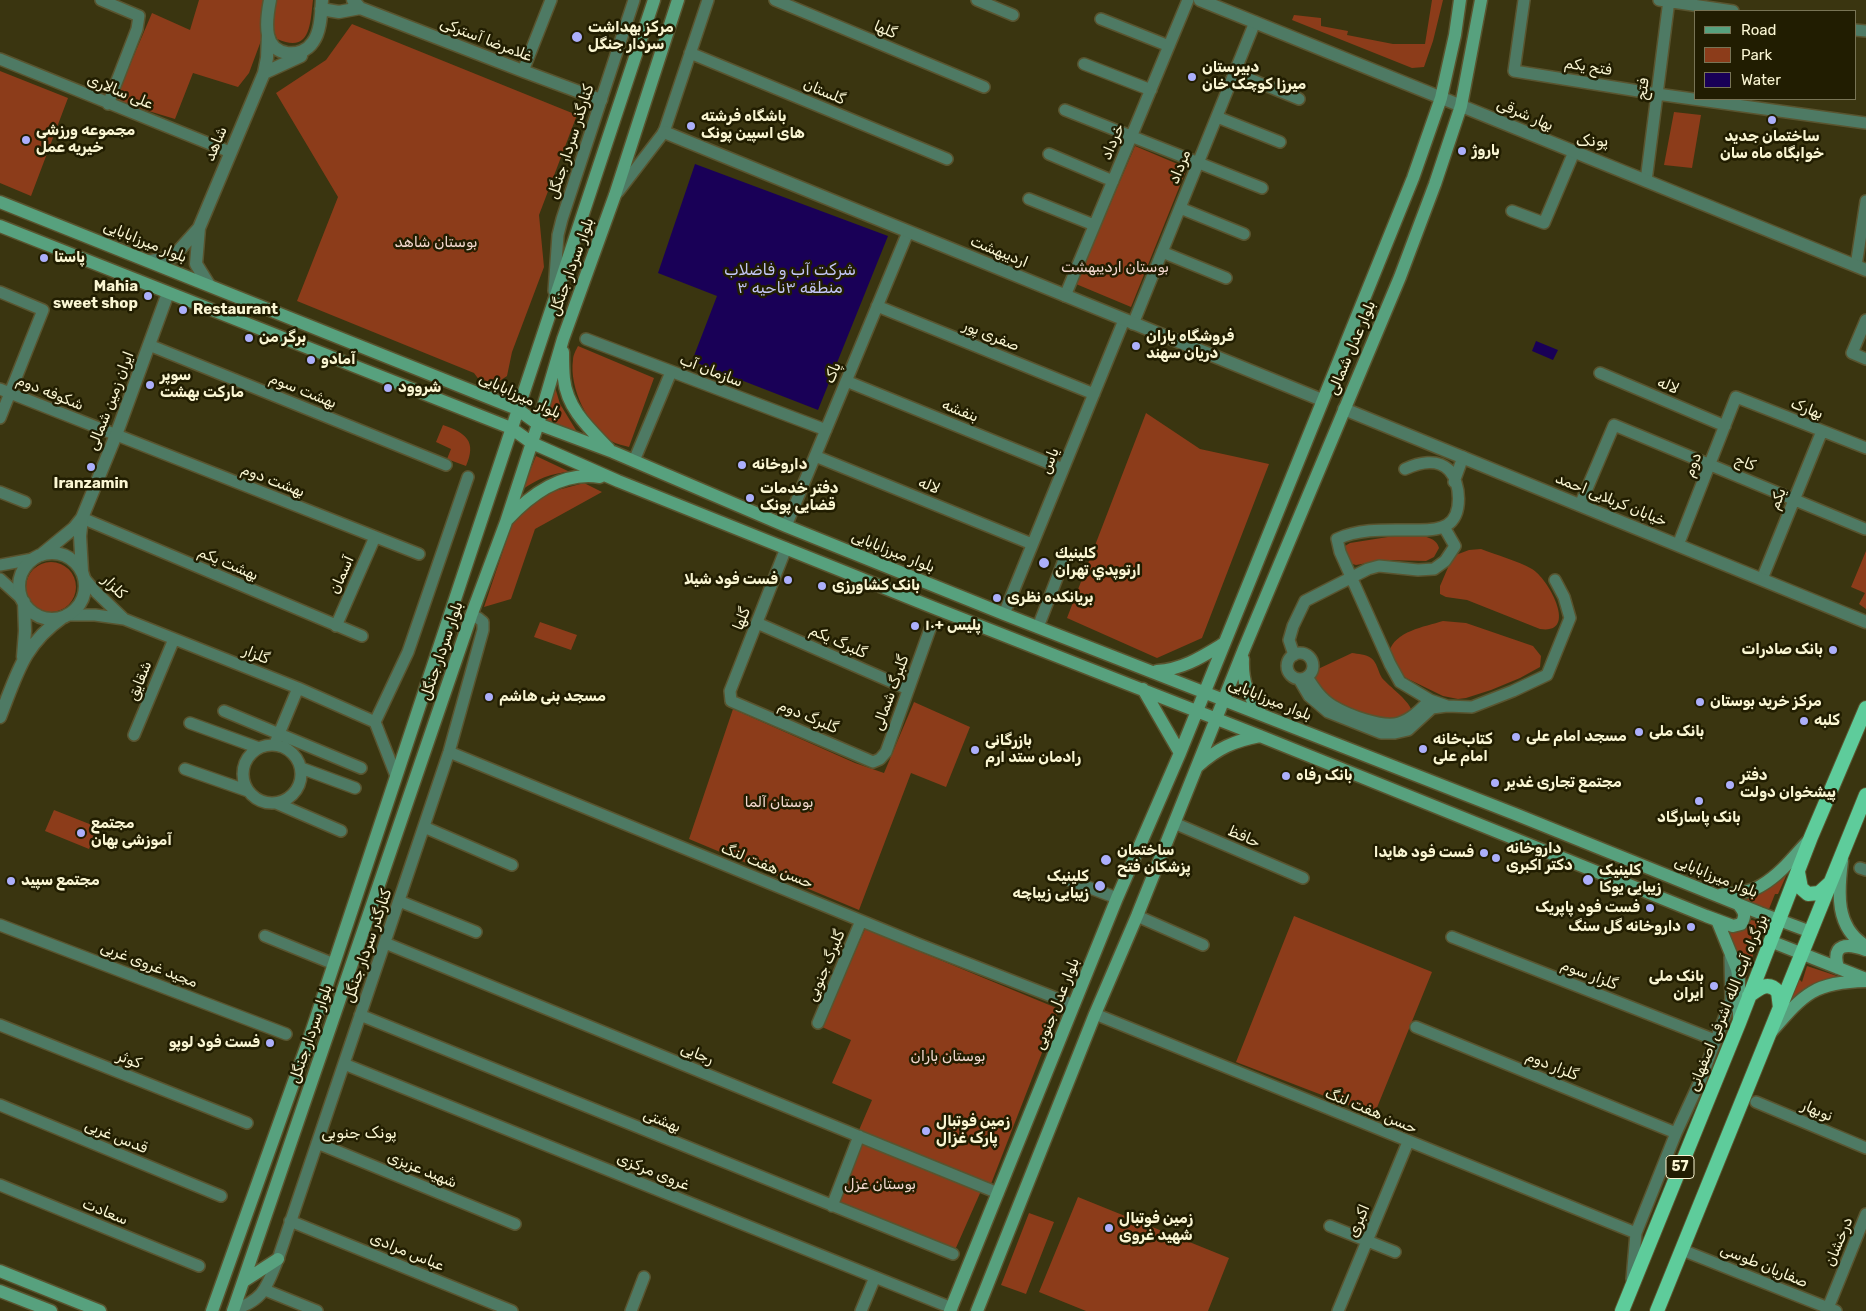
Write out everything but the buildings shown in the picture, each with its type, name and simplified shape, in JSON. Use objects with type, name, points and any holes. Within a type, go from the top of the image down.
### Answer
[{"type":"highway","name":"بزرگراه آیت الله اشرفی اصفهانی","points":[[1622,1311],[1739,1023],[1811,837],[1866,708]]},
{"type":"highway","name":"57","points":[[1658,1311],[1866,794]]},
{"type":"highway","points":[[1798,872],[1801,888],[1808,894],[1819,893],[1830,883]]},
{"type":"highway","points":[[1749,996],[1764,986],[1775,988],[1780,997],[1780,1009]]},
{"type":"main road","name":"بلوار سردار جنگل","points":[[212,1311],[334,964],[654,0]]},
{"type":"main road","name":"بلوار سردار جنگل","points":[[233,1311],[471,616],[506,522],[563,339],[615,195],[678,0]]},
{"type":"main road","name":"بلوار عدل شمالی","points":[[1196,711],[1413,178],[1441,98],[1455,35],[1460,0]]},
{"type":"main road","name":"بلوار عدل شمالی","points":[[1216,719],[1400,277],[1435,184],[1461,106],[1481,0]]},
{"type":"main road","name":"بلوار میرزابابایی","points":[[0,202],[517,409],[538,424],[613,452],[786,526],[1004,614],[1204,691],[1811,932]]},
{"type":"main road","points":[[0,226],[511,428],[532,443],[618,481],[937,610],[1144,689],[1733,926],[1741,924],[1745,918],[1744,912],[1738,904]]},
{"type":"main road","points":[[563,339],[564,380],[572,404],[583,422],[613,452]]},
{"type":"main road","points":[[506,522],[536,493],[561,480],[575,476],[589,476],[618,481]]},
{"type":"main road","points":[[1153,672],[1175,670],[1197,660],[1223,644]]},
{"type":"main road","points":[[1244,649],[1243,672],[1248,694],[1261,714]]},
{"type":"main road","points":[[1144,689],[1180,752]]},
{"type":"main road","name":"بلوار عدل جنوبی","points":[[951,1310],[1117,898],[1196,711]]},
{"type":"main road","points":[[979,1310],[1095,1014],[1216,719]]},
{"type":"main road","points":[[1196,768],[1214,752],[1243,739],[1260,736]]},
{"type":"main road","points":[[1717,895],[1738,893],[1760,886],[1778,873],[1811,837]]},
{"type":"main road","points":[[1843,852],[1839,906],[1847,928],[1866,948]]},
{"type":"main road","points":[[1717,920],[1731,953],[1739,981],[1739,1023]]},
{"type":"main road","points":[[1770,941],[1866,980]]},
{"type":"main road","points":[[1838,968],[1835,959],[1836,952],[1840,947],[1847,945],[1866,948]]},
{"type":"main road","points":[[1770,1033],[1801,999],[1811,992],[1842,982],[1866,980]]},
{"type":"main road","points":[[244,1281],[278,1259]]},
{"type":"main road","points":[[0,1270],[100,1311]]},
{"type":"main road","points":[[0,1291],[51,1311]]},
{"type":"main road","points":[[202,1311],[219,1292]]},
{"type":"street","points":[[101,0],[139,16],[137,29],[108,104]]},
{"type":"street","name":"شاهد","points":[[209,285],[196,264],[199,228],[264,73],[267,58],[270,0]]},
{"type":"street","points":[[522,71],[551,0]]},
{"type":"street","name":"کنارگذر سردار جنگل","points":[[554,297],[558,235],[562,219],[634,0]]},
{"type":"street","points":[[615,195],[664,132],[708,0]]},
{"type":"street","name":"گلها","points":[[775,0],[984,87]]},
{"type":"street","points":[[977,0],[1013,15]]},
{"type":"street","name":"خرداد","points":[[1065,296],[1188,0]]},
{"type":"street","name":"بهار شرقی","points":[[1200,0],[1223,4],[1255,22],[1861,268]]},
{"type":"street","name":"فتح یکم","points":[[1524,0],[1514,71],[1694,99]]},
{"type":"street","points":[[1665,0],[1727,10]]},
{"type":"street","name":"فتح","points":[[1646,181],[1657,94],[1665,0]]},
{"type":"street","points":[[264,73],[304,55],[316,36],[322,5],[339,12],[357,4]]},
{"type":"street","name":"غلامرضا آسترکی","points":[[357,4],[522,71],[601,100]]},
{"type":"street","points":[[1101,19],[1169,46]]},
{"type":"street","name":"مرداد","points":[[1128,322],[1162,252],[1255,22]]},
{"type":"street","points":[[268,35],[276,49],[287,54],[297,53],[312,43]]},
{"type":"street","name":"گلستان","points":[[690,53],[947,159]]},
{"type":"street","name":"علی سالاری","points":[[0,59],[230,152]]},
{"type":"street","points":[[1084,64],[1151,90]]},
{"type":"street","points":[[1235,73],[1299,99]]},
{"type":"street","name":"فتح یکم","points":[[1700,100],[1866,123]]},
{"type":"street","points":[[1065,110],[1262,188]]},
{"type":"street","points":[[1217,117],[1280,142]]},
{"type":"street","name":"اردیبهشت","points":[[664,132],[1322,400]]},
{"type":"street","points":[[1512,211],[1544,224],[1574,152]]},
{"type":"street","points":[[1049,154],[1113,180]]},
{"type":"street","points":[[1029,199],[1094,225]]},
{"type":"street","points":[[1861,268],[1866,205]]},
{"type":"street","points":[[1180,208],[1244,234]]},
{"type":"street","name":"شاهد","points":[[151,262],[174,257],[199,228]]},
{"type":"street","name":"پاک","points":[[786,526],[908,232]]},
{"type":"street","points":[[1162,252],[1226,278]]},
{"type":"street","points":[[0,292],[43,310],[5,391],[0,418]]},
{"type":"street","name":"ایران زمین شمالی","points":[[37,557],[74,528],[82,518],[116,435],[168,293]]},
{"type":"street","name":"صفری پور","points":[[877,306],[1094,394]]},
{"type":"street","points":[[1866,320],[1852,353],[1866,359]]},
{"type":"street","name":"یاس","points":[[1004,614],[1094,394],[1128,322]]},
{"type":"street","name":"سازمان آب","points":[[586,339],[826,430]]},
{"type":"street","name":"بهشت سوم","points":[[149,345],[446,465]]},
{"type":"street","points":[[636,456],[671,372]]},
{"type":"street","name":"لاله","points":[[1600,373],[1724,426]]},
{"type":"street","name":"بنفشه","points":[[846,381],[1063,469]]},
{"type":"street","name":"شکوفه دوم","points":[[5,391],[116,435]]},
{"type":"street","name":"دوم","points":[[1678,545],[1736,397]]},
{"type":"street","name":"بهارک","points":[[1736,397],[1866,448]]},
{"type":"street","name":"خیابان کربلایی احمد","points":[[1344,408],[1866,622]]},
{"type":"street","name":"کاج","points":[[1580,505],[1614,425],[1865,529]]},
{"type":"street","name":"یکم","points":[[1762,579],[1822,431]]},
{"type":"street","name":"بهشت دوم","points":[[116,435],[419,554]]},
{"type":"street","name":"لاله","points":[[815,456],[1032,544]]},
{"type":"street","points":[[1454,482],[1463,457]]},
{"type":"street","points":[[1405,469],[1425,462],[1441,465],[1449,470],[1458,497],[1458,510],[1450,522],[1444,527],[1428,530],[1357,533],[1338,539],[1340,552],[1390,664],[1400,682],[1430,700],[1448,706]]},
{"type":"street","points":[[396,776],[375,722],[408,652],[468,477]]},
{"type":"street","points":[[0,492],[25,502]]},
{"type":"street","name":"ایران زمین شمالی","points":[[82,518],[80,547],[83,574]]},
{"type":"street","name":"بهشت یکم","points":[[82,518],[362,636]]},
{"type":"street","points":[[1294,655],[1289,640],[1304,601],[1368,569],[1380,566],[1418,570],[1434,568],[1445,561],[1455,546],[1444,527]]},
{"type":"street","name":"آسمان","points":[[336,626],[375,537]]},
{"type":"street","name":"گلها","points":[[731,700],[730,692],[786,548]]},
{"type":"street","points":[[0,565],[49,553],[60,554],[70,558],[83,574],[84,594],[74,611],[44,632],[23,659],[0,717]]},
{"type":"street","points":[[23,659],[25,631],[23,600],[19,588],[20,577],[25,567],[37,557]]},
{"type":"street","points":[[1038,627],[1064,560]]},
{"type":"street","name":"کلزار","points":[[83,574],[96,592],[124,618]]},
{"type":"street","points":[[0,579],[35,614],[55,619],[65,616]]},
{"type":"street","points":[[1303,678],[1309,696],[1328,712],[1381,733],[1396,733],[1408,730],[1432,708],[1472,706],[1513,691],[1547,675],[1570,618],[1564,597],[1555,580]]},
{"type":"street","name":"کلزار","points":[[65,616],[95,615],[124,618]]},
{"type":"street","name":"کنارگذر سردار جنگل","points":[[265,1290],[278,1259],[449,752],[483,630],[483,622],[471,616]]},
{"type":"street","name":"گلزار","points":[[124,618],[298,688],[375,722]]},
{"type":"street","name":"گلبرگ یکم","points":[[757,623],[908,689]]},
{"type":"street","name":"گلبرگ شمالی","points":[[873,762],[880,759],[886,752],[930,628]]},
{"type":"street","name":"شقایق","points":[[134,735],[174,638]]},
{"type":"street","points":[[1303,678],[1312,670],[1312,661],[1306,655],[1294,655],[1288,661],[1287,669],[1291,676],[1303,678],[1332,706],[1380,724],[1390,725],[1410,719],[1430,700]]},
{"type":"street","points":[[248,791],[244,782],[243,772],[246,762],[251,754],[276,739],[298,688]]},
{"type":"street","name":"گلبرگ دوم","points":[[731,700],[873,762]]},
{"type":"street","points":[[224,711],[276,739],[361,768]]},
{"type":"street","points":[[190,723],[259,748]]},
{"type":"street","points":[[276,739],[298,759],[302,777],[294,795],[286,801],[276,804]]},
{"type":"street","name":"حسن هفت لنگ","points":[[449,752],[861,921],[1074,1005]]},
{"type":"street","points":[[301,768],[355,788]]},
{"type":"street","points":[[185,769],[248,791],[260,801],[276,804],[341,831]]},
{"type":"street","name":"حافظ","points":[[1174,823],[1303,878]]},
{"type":"street","points":[[424,827],[512,865]]},
{"type":"street","points":[[1069,880],[1117,898]]},
{"type":"street","points":[[399,901],[476,932]]},
{"type":"street","points":[[1136,916],[1203,945]]},
{"type":"street","name":"گلبرگ جنوبی","points":[[818,1023],[861,921]]},
{"type":"street","name":"مجید غروی غربی","points":[[0,926],[286,1034]]},
{"type":"street","points":[[264,936],[334,964]]},
{"type":"street","name":"گلزار سوم","points":[[1452,937],[1716,1040]]},
{"type":"street","name":"رجایی","points":[[385,942],[998,1193]]},
{"type":"street","points":[[1631,1288],[1636,1233],[1676,1132],[1701,1078],[1731,1000],[1731,953]]},
{"type":"street","name":"حسن هفت لنگ","points":[[1095,1014],[1636,1233]]},
{"type":"street","name":"بهشتی","points":[[360,1015],[953,1254]]},
{"type":"street","name":"کوثر","points":[[0,1025],[246,1123]]},
{"type":"street","name":"گلزار دوم","points":[[1416,1027],[1676,1132]]},
{"type":"street","name":"غروی مرکزی","points":[[344,1064],[875,1277],[951,1310]]},
{"type":"street","name":"نوبهار","points":[[1756,1102],[1866,1148]]},
{"type":"street","name":"قدس غربی","points":[[1,1107],[221,1196]]},
{"type":"street","points":[[832,1206],[859,1136]]},
{"type":"street","name":"اکبری","points":[[1338,1311],[1408,1142]]},
{"type":"street","name":"شهید عزیزی","points":[[317,1143],[515,1224]]},
{"type":"street","name":"سعادت","points":[[0,1185],[199,1266]]},
{"type":"street","name":"عباس مرادی","points":[[290,1221],[512,1311]]},
{"type":"street","name":"درخشان","points":[[1832,1310],[1865,1222]]},
{"type":"street","points":[[1330,1226],[1395,1252]]},
{"type":"street","name":"صفاریان طوسی","points":[[1682,1250],[1814,1307],[1832,1310]]},
{"type":"street","points":[[631,1311],[644,1277]]},
{"type":"street","points":[[861,1311],[875,1277]]},
{"type":"street","points":[[233,1311],[250,1305],[265,1290],[316,1311]]},
{"type":"green space","points":[[199,0],[266,0],[262,38],[249,73],[238,87],[193,73],[175,119],[119,102],[117,95],[152,13],[190,30]]},
{"type":"green space","points":[[276,0],[313,0],[309,27],[303,40],[297,43],[288,43],[277,39],[274,25]]},
{"type":"green space","points":[[1432,0],[1443,0],[1433,41],[1424,67],[1412,68],[1292,20],[1294,15],[1321,18],[1321,26],[1348,31],[1347,35],[1393,44],[1425,44]]},
{"type":"green space","name":"بوستان شاهد","points":[[352,24],[577,115],[539,215],[544,267],[512,352],[507,376],[498,382],[480,381],[474,373],[297,301],[338,197],[276,93],[326,60]]},
{"type":"green space","name":"مجموعه ورزشی خیریه عمل","points":[[0,71],[68,98],[31,196],[0,183]]},
{"type":"green space","points":[[1674,112],[1701,115],[1692,168],[1664,165]]},
{"type":"green space","name":"بوستان اردیبهشت","points":[[1135,146],[1187,168],[1131,307],[1076,284]]},
{"type":"green space","points":[[578,346],[654,378],[629,447],[613,442],[603,434],[595,426],[582,405],[577,394],[573,371],[574,356]]},
{"type":"green space","points":[[555,387],[560,404],[579,435],[544,423]]},
{"type":"green space","points":[[1146,413],[1200,449],[1269,464],[1202,638],[1157,658],[1067,618]]},
{"type":"green space","points":[[443,425],[458,431],[470,444],[466,466],[447,459],[451,449],[436,442]]},
{"type":"green space","points":[[536,456],[570,472],[544,477],[522,490]]},
{"type":"green space","points":[[584,483],[602,492],[535,529],[511,599],[484,607],[512,524],[535,501],[554,491]]},
{"type":"green space","points":[[1394,536],[1426,537],[1432,539],[1439,548],[1434,557],[1426,561],[1384,560],[1356,565],[1349,563],[1344,551],[1345,546],[1350,543]]},
{"type":"green space","points":[[1481,549],[1520,563],[1539,575],[1546,583],[1557,605],[1558,624],[1552,629],[1540,629],[1467,600],[1446,597],[1440,594],[1440,586],[1453,556],[1469,550]]},
{"type":"green space","points":[[1866,551],[1866,609],[1859,604],[1865,593],[1851,587]]},
{"type":"green space","points":[[51,562],[61,564],[69,569],[74,577],[76,587],[74,597],[69,605],[61,610],[51,612],[41,610],[33,605],[28,597],[26,587],[28,577],[33,569],[41,564]]},
{"type":"green space","points":[[1443,621],[1466,623],[1533,646],[1541,656],[1540,667],[1491,690],[1458,699],[1443,696],[1404,677],[1389,652],[1392,645],[1397,639],[1411,631]]},
{"type":"green space","points":[[540,622],[577,635],[571,650],[534,637]]},
{"type":"green space","points":[[1352,653],[1362,654],[1373,660],[1382,678],[1403,698],[1411,709],[1399,718],[1387,719],[1376,717],[1338,702],[1319,689],[1314,683],[1313,677],[1318,669]]},
{"type":"green space","name":"بوستان آلما","points":[[914,702],[970,727],[946,787],[911,773],[859,910],[689,839],[733,709],[855,763],[884,773]]},
{"type":"green space","points":[[54,810],[97,827],[89,849],[45,831]]},
{"type":"green space","points":[[1791,865],[1769,909],[1736,898]]},
{"type":"green space","points":[[1294,916],[1432,972],[1374,1115],[1236,1062]]},
{"type":"green space","points":[[1751,920],[1760,922],[1753,955],[1741,995],[1739,962],[1724,932],[1732,933],[1739,931],[1746,927]]},
{"type":"green space","name":"بوستان باران","points":[[865,929],[1059,1009],[991,1184],[859,1130],[872,1100],[832,1083],[851,1040],[822,1027]]},
{"type":"green space","points":[[1807,966],[1840,977],[1786,1011],[1799,979],[1802,982]]},
{"type":"green space","name":"بوستان غزل","points":[[861,1142],[981,1191],[955,1250],[836,1204]]},
{"type":"green space","name":"زمین فوتبال شهید غروی","points":[[1078,1197],[1229,1258],[1208,1311],[1086,1311],[1039,1292]]},
{"type":"green space","points":[[1029,1213],[1054,1222],[1026,1294],[1001,1285]]},
{"type":"water","name":"شرکت آب و فاضلاب منطقه ۳ناحیه ۳","points":[[695,164],[888,236],[818,410],[692,361],[717,296],[658,273]]},
{"type":"water","points":[[1536,341],[1558,350],[1553,360],[1532,351]]},
{"type":"place","name":"مرکز بهداشت سردار جنگل","points":[[577,37]]},
{"type":"place","name":"دبیرستان میرزا کوچک خان","points":[[1192,77]]},
{"type":"place","name":"ساختمان جدید خوابگاه ماه سان","points":[[1772,120]]},
{"type":"place","name":"باشگاه فرشته های اسپین پونک","points":[[691,126]]},
{"type":"place","name":"مجموعه ورزشی خیریه عمل","points":[[26,140]]},
{"type":"place","name":"باروژ","points":[[1462,151]]},
{"type":"place","name":"پاستا","points":[[44,258]]},
{"type":"place","name":"Mahia sweet shop","points":[[148,296]]},
{"type":"place","name":"Restaurant","points":[[183,310]]},
{"type":"place","name":"برگر من","points":[[249,338]]},
{"type":"place","name":"فروشگاه یاران دریان سهند","points":[[1136,346]]},
{"type":"place","name":"آمادو","points":[[311,360]]},
{"type":"place","name":"سوپر مارکت بهشت","points":[[150,385]]},
{"type":"place","name":"شروود","points":[[388,388]]},
{"type":"place","name":"داروخانه","points":[[742,465]]},
{"type":"place","name":"Iranzamin","points":[[91,467]]},
{"type":"place","name":"دفتر خدمات قضایی پونک","points":[[750,498]]},
{"type":"place","name":"كلينيك ارتوپدي تهران","points":[[1044,563]]},
{"type":"place","name":"فست فود شیلا","points":[[788,580]]},
{"type":"place","name":"بانک کشاورزی","points":[[822,586]]},
{"type":"place","name":"بریانکده نظری","points":[[997,598]]},
{"type":"place","name":"پلیس +۱۰","points":[[915,626]]},
{"type":"place","name":"بانک صادرات","points":[[1833,650]]},
{"type":"place","name":"مسجد بنی هاشم","points":[[489,697]]},
{"type":"place","name":"مرکز خرید بوستان","points":[[1700,702]]},
{"type":"place","name":"کلبه","points":[[1804,721]]},
{"type":"place","name":"بانک ملی","points":[[1639,732]]},
{"type":"place","name":"مسجد امام علی","points":[[1516,737]]},
{"type":"place","name":"کتاب‌خانه امام علی","points":[[1423,749]]},
{"type":"place","name":"بازرگانی رادمان ستد ارم","points":[[975,750]]},
{"type":"place","name":"بانک رفاه","points":[[1286,776]]},
{"type":"place","name":"مجتمع تجاری غدیر","points":[[1495,783]]},
{"type":"place","name":"دفتر پیشخوان دولت","points":[[1730,785]]},
{"type":"place","name":"بانک پاسارگاد","points":[[1699,801]]},
{"type":"place","name":"مجتمع آموزشی بهان","points":[[81,833]]},
{"type":"place","name":"فست فود هایدا","points":[[1484,853]]},
{"type":"place","name":"داروخانه دکتر اکبری","points":[[1496,858]]},
{"type":"place","name":"ساختمان پزشکان فتح","points":[[1106,860]]},
{"type":"place","name":"کلینیک زیبایی یوکا","points":[[1588,880]]},
{"type":"place","name":"مجتمع سپید","points":[[11,881]]},
{"type":"place","name":"کلینیک زیبایی زیباچه","points":[[1100,886]]},
{"type":"place","name":"فست فود پاپریک","points":[[1650,908]]},
{"type":"place","name":"داروخانه گل سنگ","points":[[1691,927]]},
{"type":"place","name":"بانک ملی ایران","points":[[1714,986]]},
{"type":"place","name":"فست فود لوپو","points":[[270,1043]]},
{"type":"place","name":"زمین فوتبال پارک غزال","points":[[926,1131]]},
{"type":"place","name":"زمین فوتبال شهید غروی","points":[[1109,1228]]},
{"type":"district","name":"پونک","points":[[1592,141]]},
{"type":"district","name":"پونک جنوبی","points":[[359,1133]]}]
